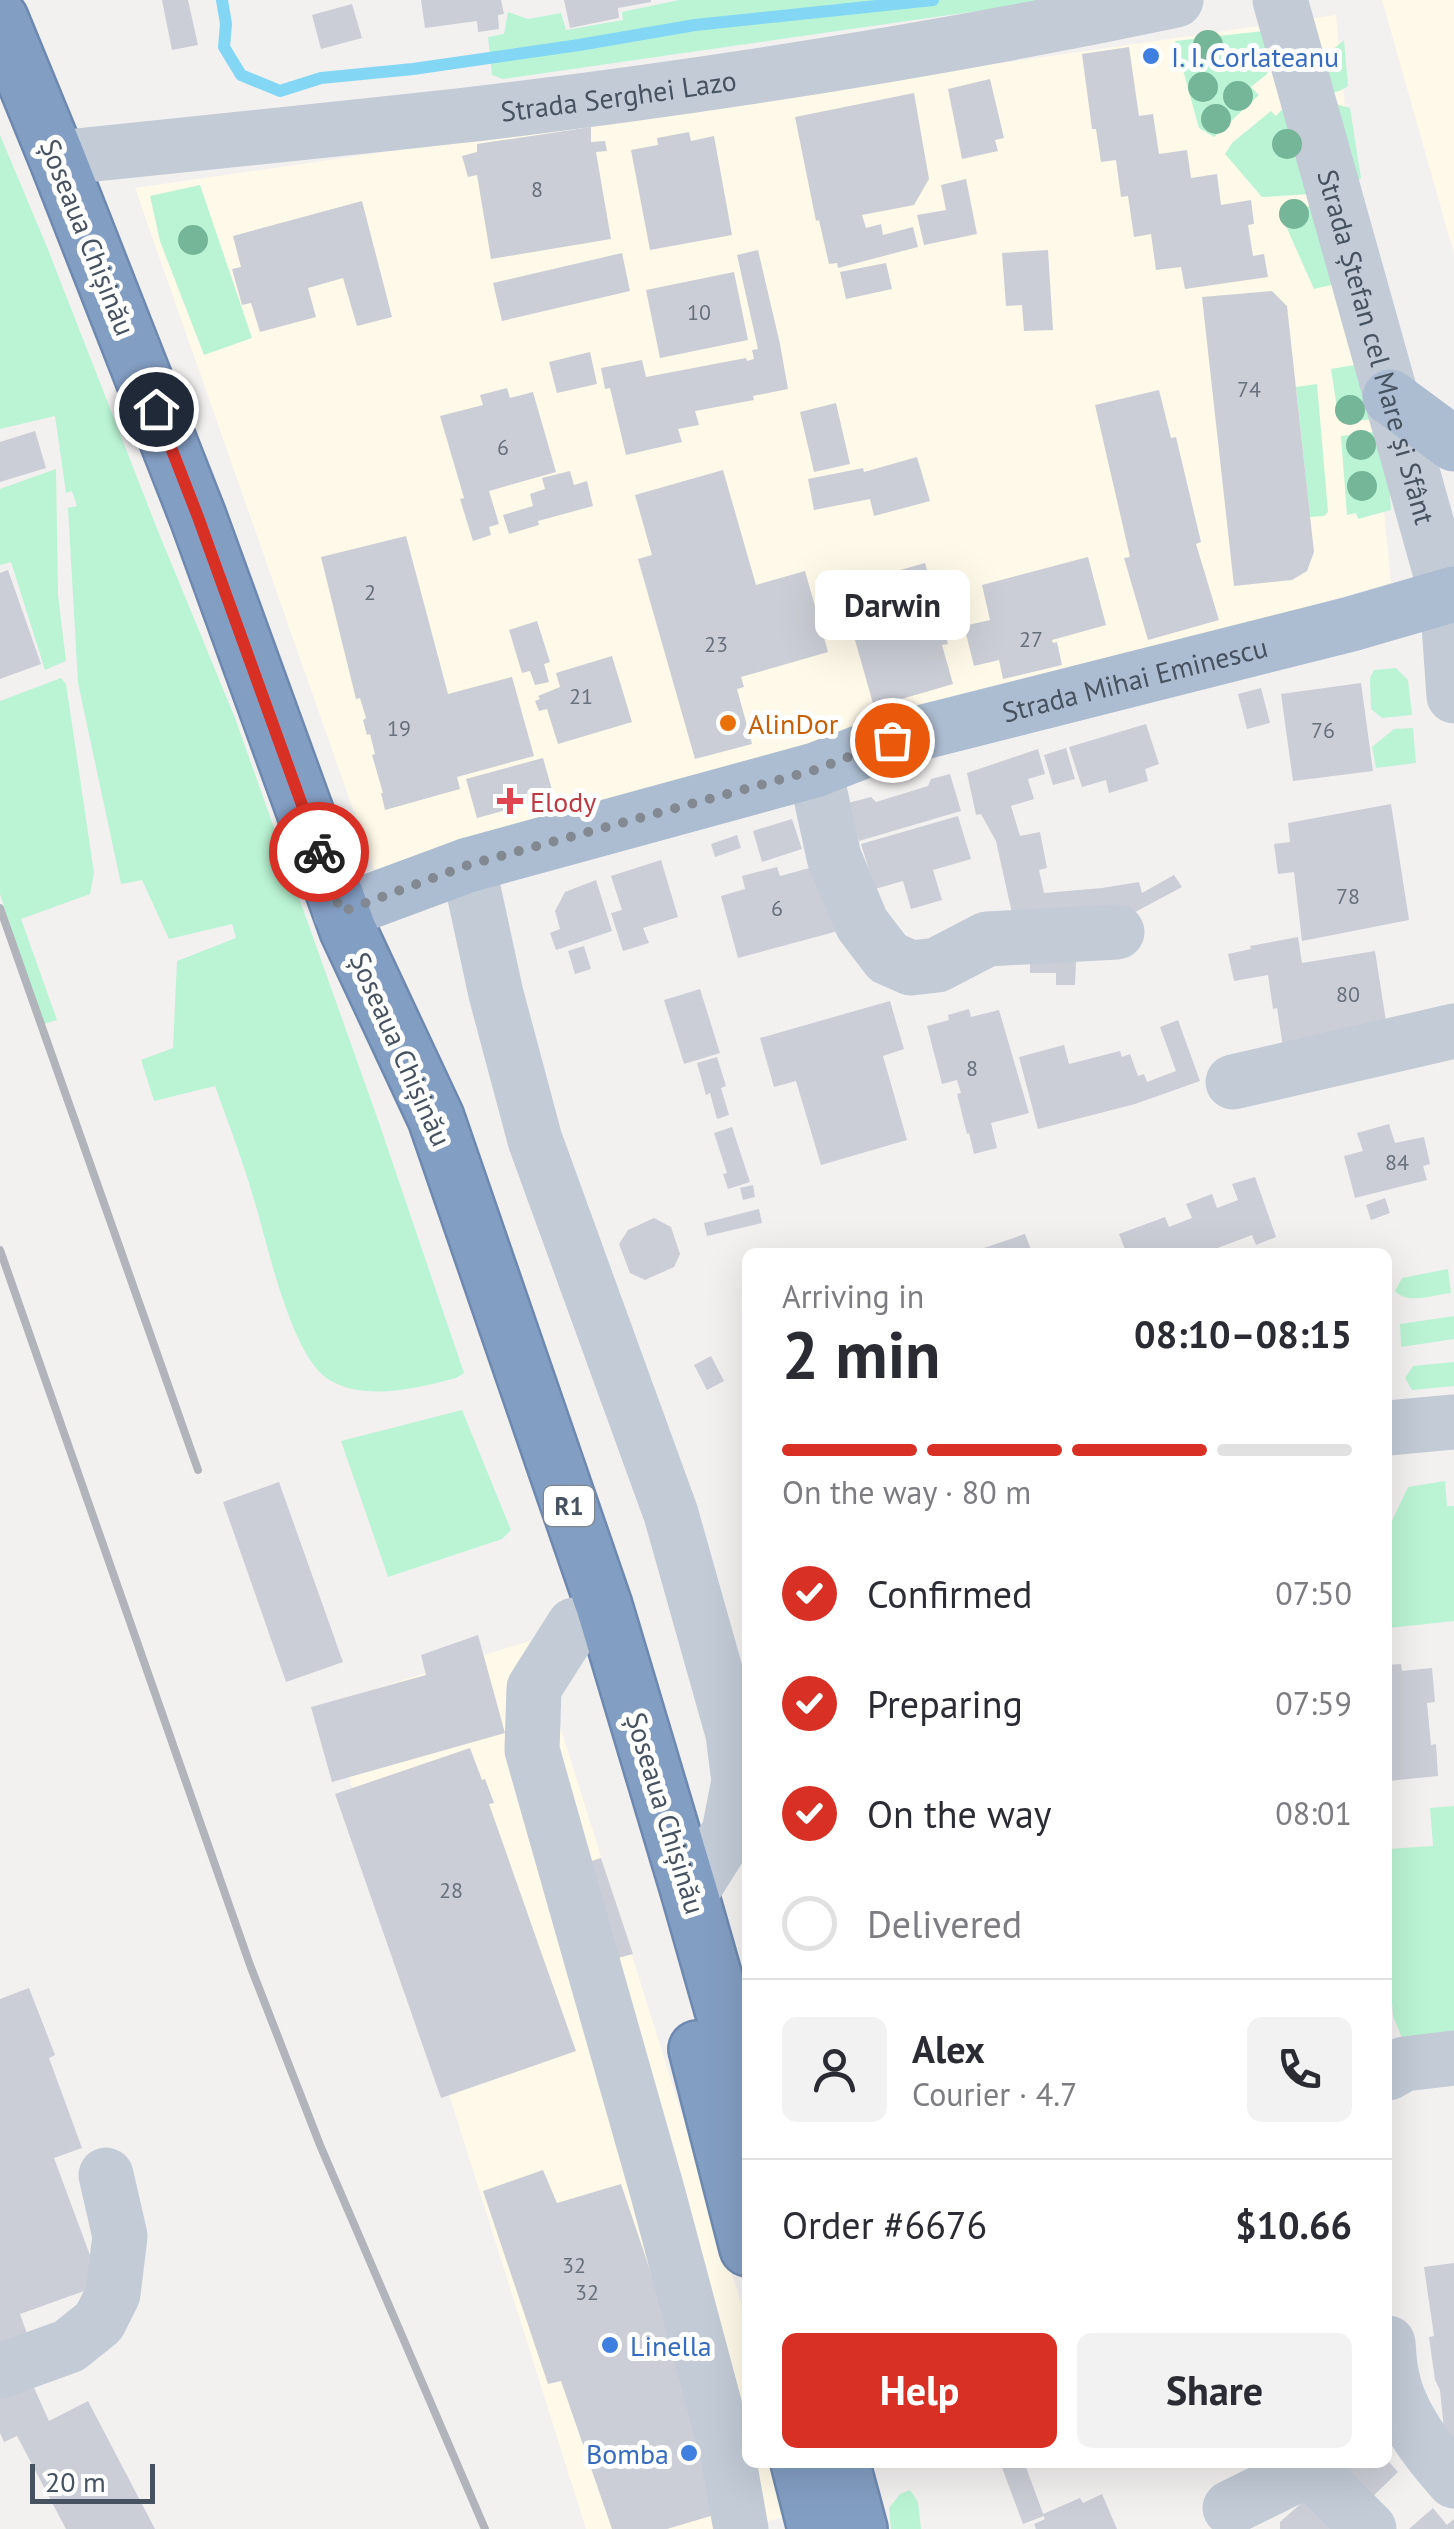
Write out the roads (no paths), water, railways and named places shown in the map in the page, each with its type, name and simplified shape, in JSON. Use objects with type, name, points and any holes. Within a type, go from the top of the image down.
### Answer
[{"type":"highway","name":"Șoseaua Chișinău","points":[[5,41],[58,158],[198,517],[344,921],[436,1118],[604,1606],[690,1894],[728,2093]]},
{"type":"highway","points":[[344,921],[407,1145],[574,1625],[728,2093],[742,2202]]},
{"type":"highway","points":[[801,2468],[816,2529]]},
{"type":"highway","points":[[844,2468],[859,2529]]},
{"type":"main road","points":[[1390,397],[1454,444]]},
{"type":"main road","name":"Strada Mihai Eminescu","points":[[344,921],[468,865],[815,770],[892,740],[1451,595]]},
{"type":"street","name":"Strada Serghei Lazo","points":[[58,158],[460,116],[784,72],[1053,26],[1176,0]]},
{"type":"street","name":"Strada Ștefan cel Mare și Sfânt","points":[[1280,0],[1390,397],[1451,595],[1454,696]]},
{"type":"street","points":[[815,770],[834,857],[862,924],[888,958],[911,968],[938,965],[987,939],[1117,932]]},
{"type":"street","points":[[468,865],[496,994],[535,1140],[671,1514],[733,1734],[738,1781],[729,1832],[690,1894]]},
{"type":"street","points":[[1233,1082],[1454,1031]]},
{"type":"street","points":[[1392,1428],[1454,1422]]},
{"type":"street","points":[[574,1625],[534,1688],[532,1750],[657,2190],[728,2456],[741,2529]]},
{"type":"street","points":[[1392,2071],[1404,2064],[1454,2058]]},
{"type":"street","points":[[657,2190],[678,2138],[728,2093]]},
{"type":"street","points":[[0,2371],[68,2346],[99,2322],[113,2294],[120,2236],[106,2175]]},
{"type":"street","points":[[1392,2380],[1409,2420],[1434,2459],[1454,2481]]},
{"type":"street","points":[[1230,2508],[1301,2468]]},
{"type":"street","points":[[1307,2468],[1369,2529]]},
{"type":"waterway","points":[[222,0],[224,47],[241,75],[280,91],[321,78],[413,69],[695,25],[933,0]]},
{"type":"railway","points":[[0,908],[198,1470]]},
{"type":"railway","points":[[0,1250],[250,1965],[320,2145],[485,2529]]},
{"type":"place","name":"I. I. Corlateanu","points":[[1151,56]]},
{"type":"place","name":"AlinDor","points":[[728,723]]},
{"type":"place","name":"Darwin","points":[[892,740]]},
{"type":"place","name":"Elody","points":[[510,801]]},
{"type":"place","name":"Linella","points":[[610,2345]]},
{"type":"place","name":"Bomba","points":[[689,2453]]}]
